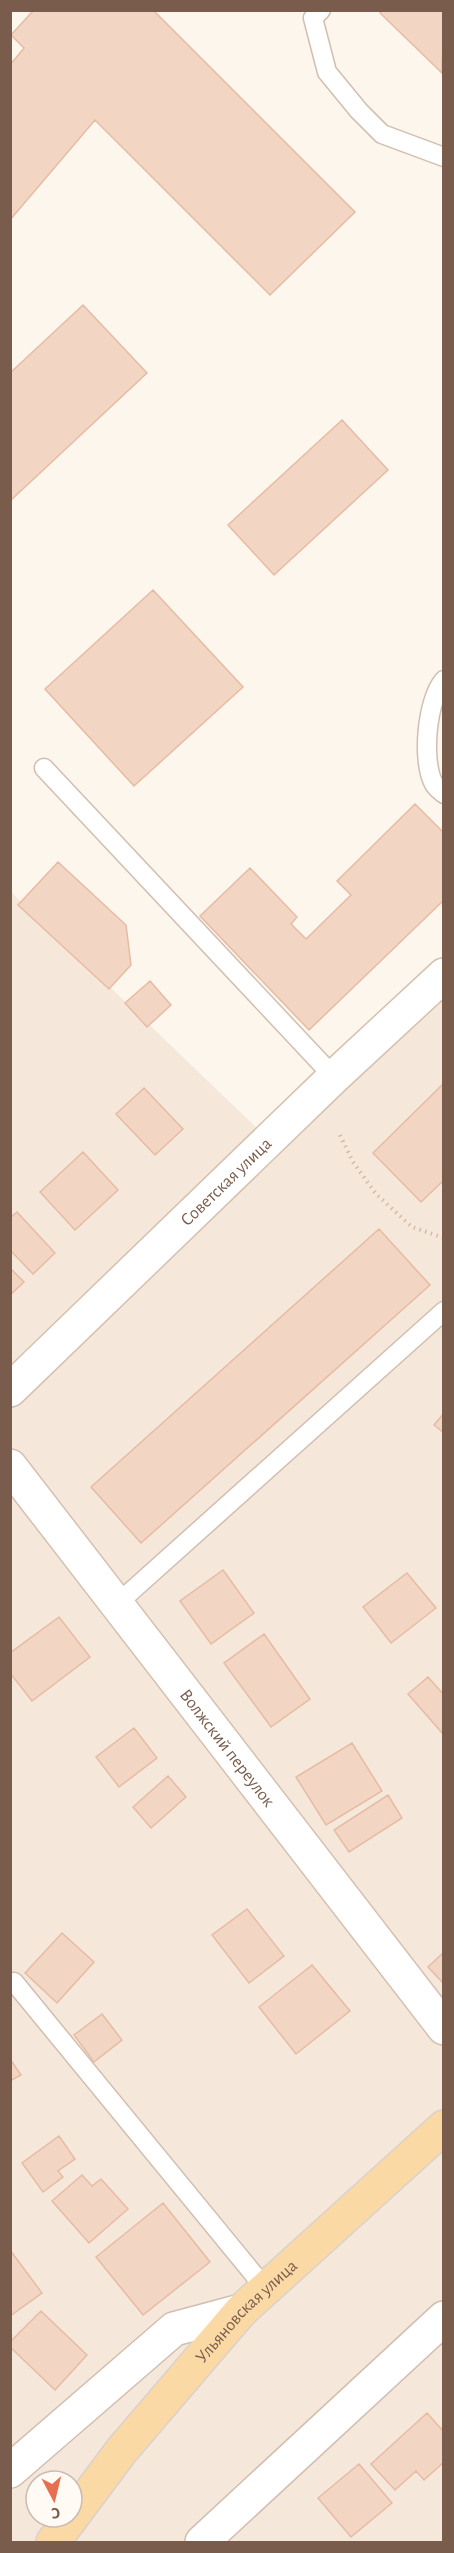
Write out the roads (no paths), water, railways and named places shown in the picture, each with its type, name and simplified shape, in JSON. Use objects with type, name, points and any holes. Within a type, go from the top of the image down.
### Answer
[{"type":"main road","name":"Ульяновская улица","points":[[84,2501],[122,2450],[241,2311],[444,2127]]},
{"type":"main road","name":"Ульяновская улица","points":[[53,2542],[63,2529]]},
{"type":"street","name":"Советская улица","points":[[10,1390],[334,1077],[444,975]]},
{"type":"street","name":"Волжский переулок","points":[[10,1466],[444,2028]]},
{"type":"street","points":[[10,2471],[174,2329],[241,2311]]},
{"type":"street","points":[[202,2542],[444,2318]]},
{"type":"lane","points":[[321,10],[313,18],[327,72],[359,111],[382,135],[444,157]]},
{"type":"lane","points":[[444,680],[436,689],[426,747],[434,784],[444,794]]},
{"type":"lane","points":[[44,768],[334,1077]]},
{"type":"lane","points":[[117,1604],[444,1311]]},
{"type":"lane","points":[[14,1982],[265,2288]]}]
